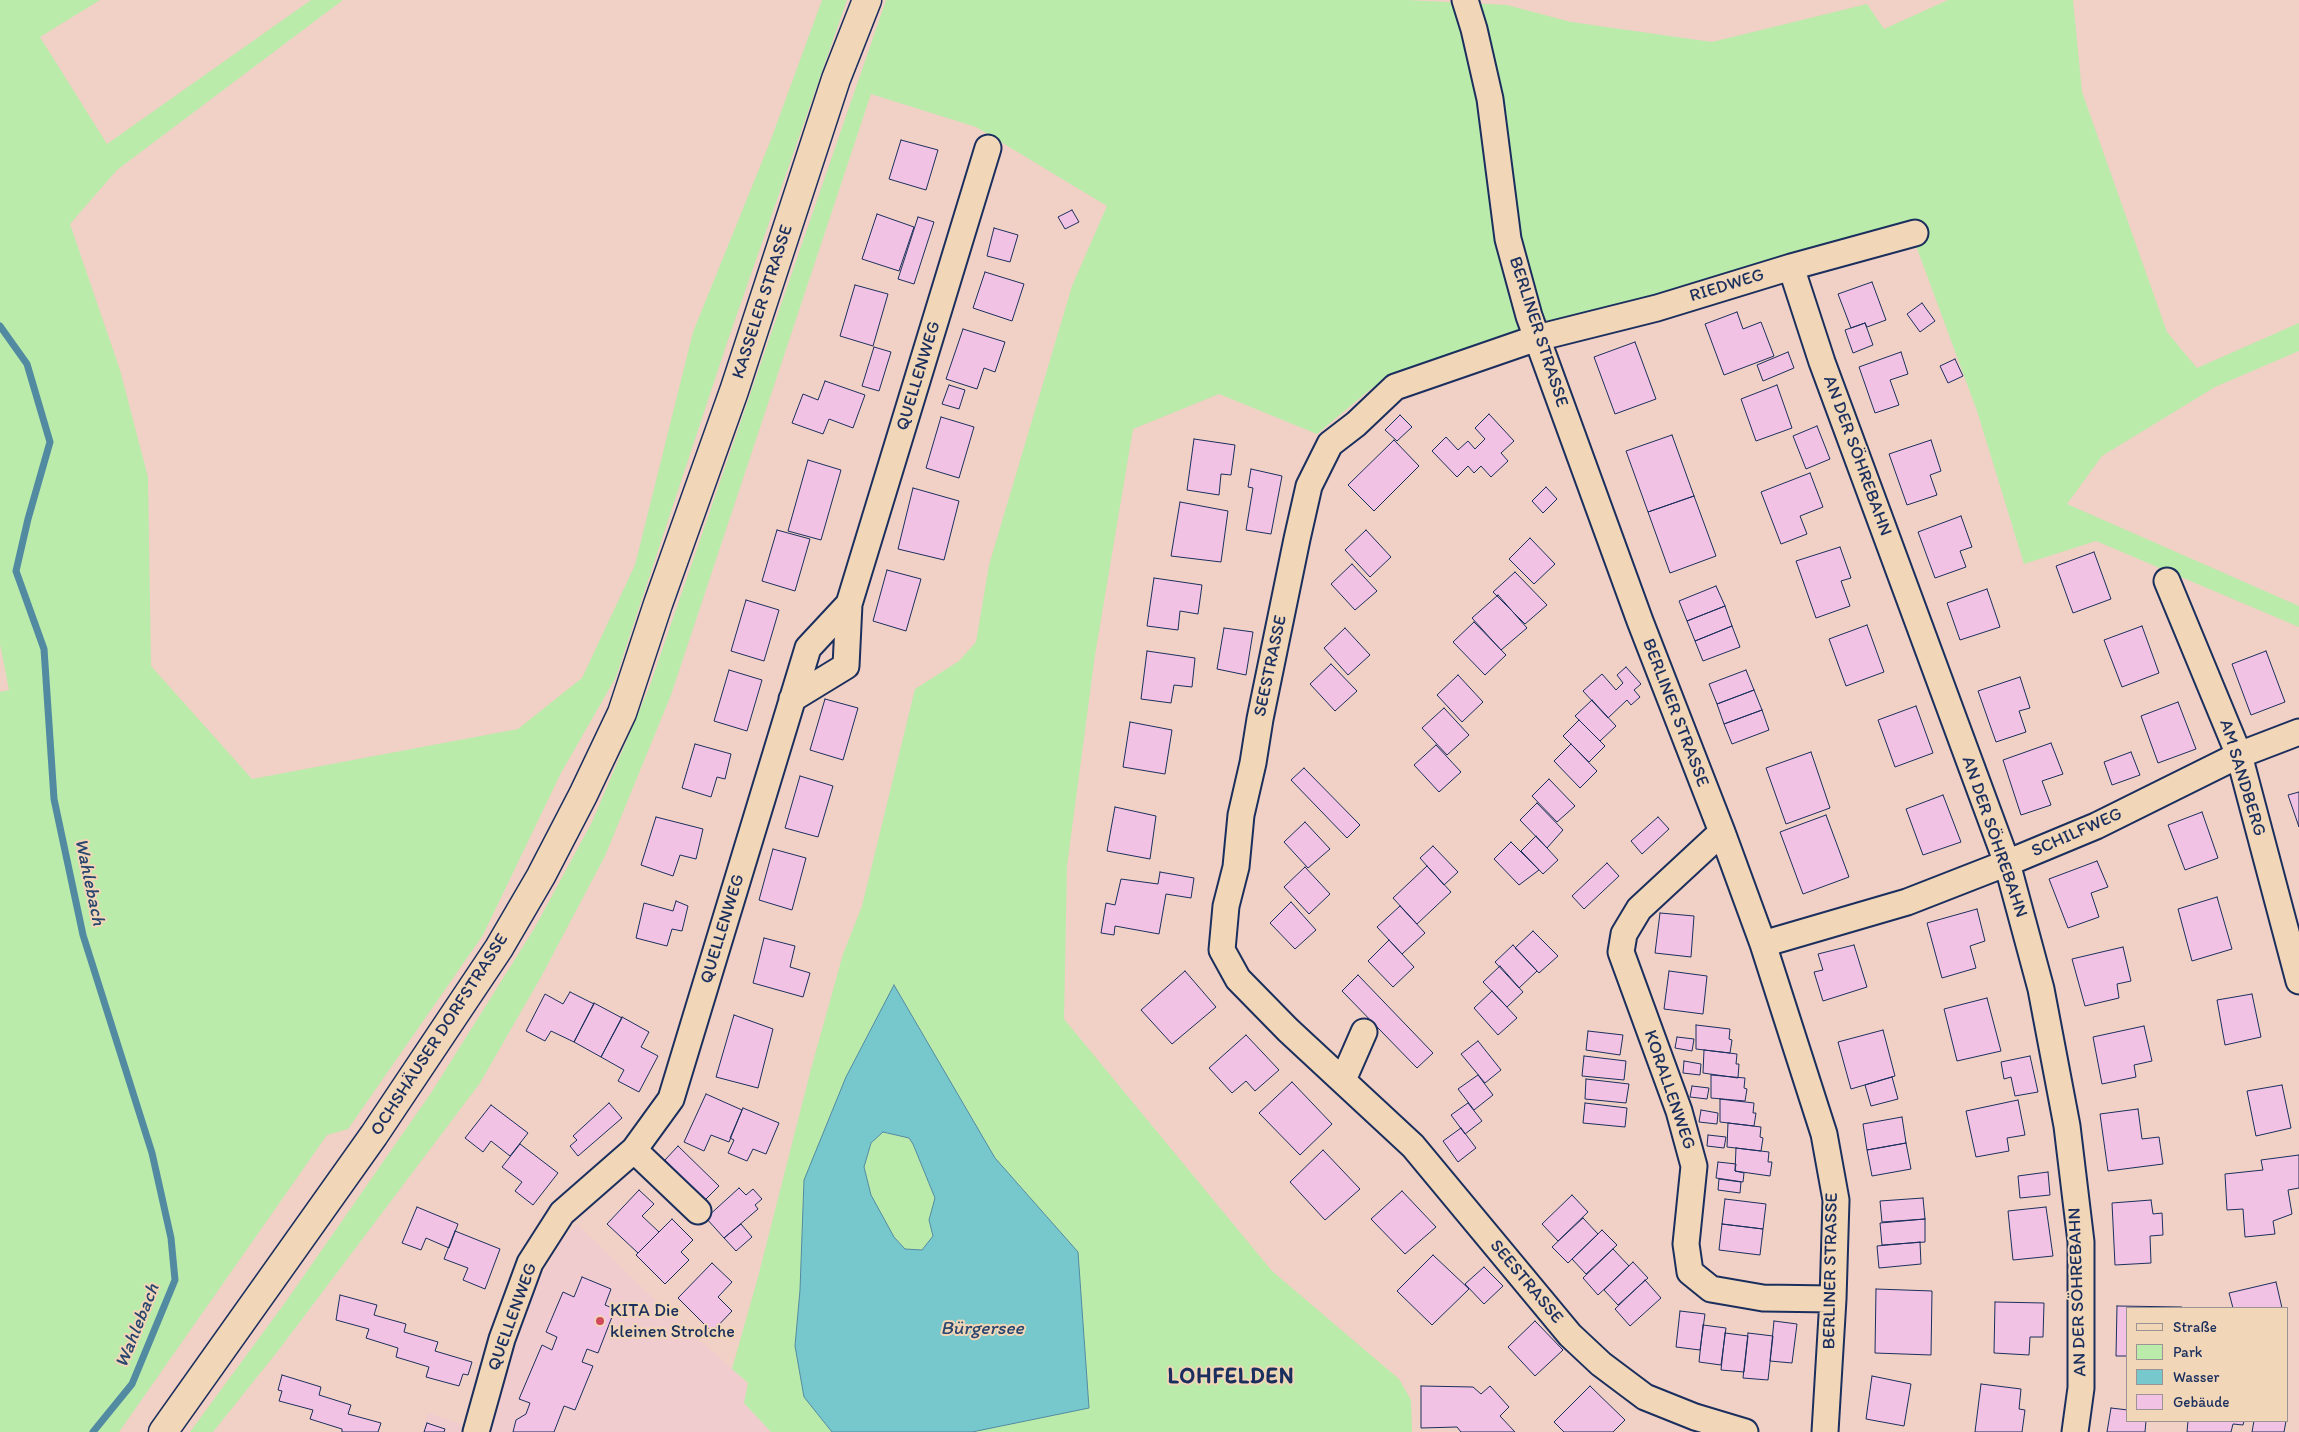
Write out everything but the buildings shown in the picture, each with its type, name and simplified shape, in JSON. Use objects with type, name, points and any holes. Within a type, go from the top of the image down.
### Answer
[{"type":"main road","name":"KASSELER STRASSE","points":[[658,604],[734,391],[836,79],[867,0]]},
{"type":"main road","name":"OCHSHÄUSER DORFSTRASSE","points":[[163,1432],[369,1143],[499,948],[541,876],[583,795],[622,713],[658,604]]},
{"type":"street","name":"BERLINER STRASSE","points":[[1465,0],[1474,29],[1490,99],[1508,239],[1528,316],[1640,621],[1722,832],[1763,944],[1824,1134],[1836,1200],[1833,1299],[1825,1432]]},
{"type":"street","name":"QUELLENWEG","points":[[792,699],[846,666],[849,604],[988,148]]},
{"type":"street","name":"RIEDWEG","points":[[1537,338],[1657,308],[1791,267],[1915,233]]},
{"type":"street","name":"AN DER SÖHREBAHN","points":[[1791,267],[1822,362],[2007,863],[2041,989],[2067,1126],[2081,1242],[2081,1388],[2075,1432]]},
{"type":"street","name":"SEESTRASSE","points":[[1537,338],[1395,387],[1356,424],[1330,444],[1309,486],[1241,816],[1236,867],[1226,906],[1222,950],[1238,979],[1288,1030],[1413,1146],[1570,1335],[1601,1364],[1645,1397],[1695,1417],[1745,1432]]},
{"type":"street","name":"AM SANDBERG","points":[[2168,581],[2239,755],[2299,981]]},
{"type":"street","name":"QUELLENWEG","points":[[476,1432],[502,1339],[530,1263],[562,1213],[634,1150],[671,1099],[808,648],[849,604]]},
{"type":"street","name":"SCHILFWEG","points":[[1763,944],[1907,902],[2007,863],[2096,826],[2239,755],[2299,732]]},
{"type":"street","name":"KORALLENWEG","points":[[1722,832],[1639,909],[1624,934],[1621,952],[1679,1111],[1694,1166],[1686,1244],[1690,1272],[1711,1289],[1763,1298],[1833,1299]]},
{"type":"street","points":[[1343,1080],[1364,1032]]},
{"type":"street","points":[[634,1150],[698,1211]]},
{"type":"shaded area","name":"KITA Die kleinen Strolche","points":[[577,1224],[658,1303],[748,1383],[744,1403],[771,1432],[486,1432],[534,1288],[562,1241]]},
{"type":"shaded area","points":[[428,1413],[465,1425],[463,1432],[422,1432]]},
{"type":"green space","points":[[0,0],[100,0],[40,37],[107,144],[311,0],[343,0],[117,170],[70,224],[120,370],[148,477],[151,666],[252,779],[518,729],[582,678],[635,565],[693,332],[770,142],[822,0],[847,0],[729,337],[616,677],[561,773],[483,935],[348,1129],[327,1135],[119,1432],[0,1432],[0,692],[9,690],[0,644]]},
{"type":"green space","points":[[886,0],[1407,0],[1507,5],[1571,22],[1712,42],[1867,4],[1884,29],[1948,0],[2073,0],[2082,92],[2167,332],[2197,368],[2299,323],[2299,351],[2215,387],[2102,456],[2067,504],[2299,606],[2299,627],[2096,541],[2024,564],[1977,411],[1908,224],[1600,315],[1504,338],[1372,388],[1317,434],[1219,394],[1133,429],[1095,655],[1067,866],[1064,1019],[1272,1271],[1399,1379],[1411,1400],[1412,1432],[972,1432],[1089,1408],[1078,1252],[995,1158],[894,985],[800,1290],[795,1346],[804,1397],[832,1432],[771,1432],[744,1403],[748,1383],[732,1369],[843,954],[862,906],[915,689],[959,661],[976,642],[989,565],[1072,286],[1107,206],[976,127],[871,94],[671,695],[605,856],[541,977],[480,1083],[281,1347],[213,1432],[190,1432],[287,1300],[431,1093],[534,929],[592,822],[649,688]]},
{"type":"green space","points":[[883,1132],[908,1138],[913,1144],[935,1198],[929,1220],[933,1236],[922,1250],[905,1249],[894,1237],[871,1195],[864,1167],[871,1143]]},
{"type":"water","name":"Bürgersee","points":[[894,985],[995,1158],[1078,1252],[1089,1408],[972,1432],[832,1432],[804,1397],[795,1346],[800,1290],[804,1180],[846,1077]],"holes":[[[883,1132],[909,1138],[935,1198],[929,1220],[933,1236],[922,1250],[905,1249],[894,1237],[871,1195],[864,1167],[871,1143]]]},
{"type":"waterway","name":"Wahlebach","points":[[0,326],[27,364],[50,442],[28,519],[16,571],[44,649],[54,799],[83,935],[152,1153],[171,1238],[175,1280],[132,1384],[93,1432]]},
{"type":"place","name":"KITA Die kleinen Strolche","points":[[600,1321]]},
{"type":"district","name":"LOHFELDEN","points":[[1231,1377]]}]
